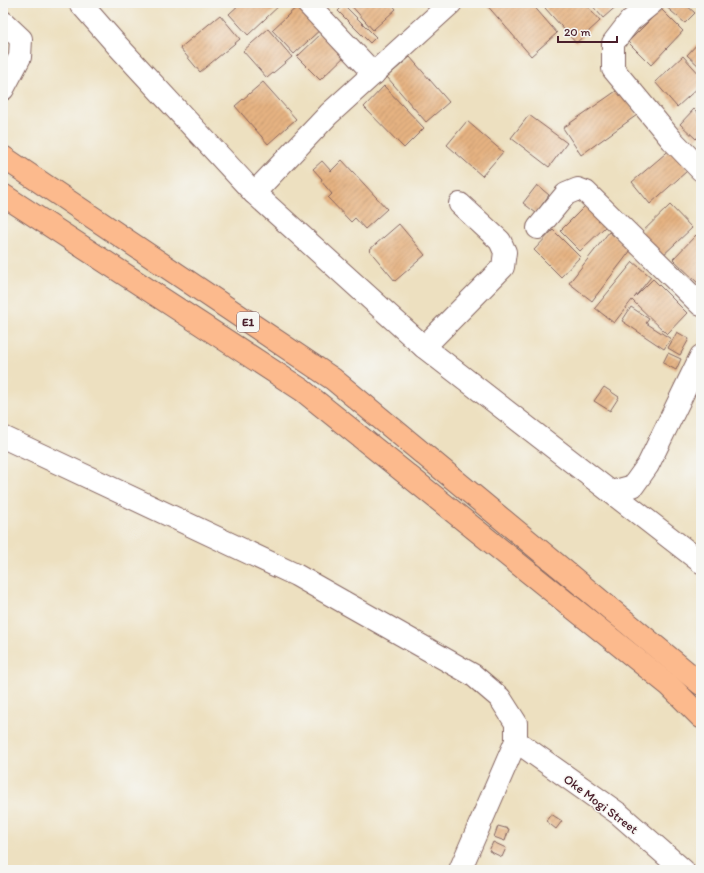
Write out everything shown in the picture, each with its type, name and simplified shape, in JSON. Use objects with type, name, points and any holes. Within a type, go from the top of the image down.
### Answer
[{"type":"highway","name":"E1","points":[[3,157],[333,379],[701,684]]},
{"type":"highway","name":"E1","points":[[3,195],[302,390],[670,686],[701,717]]},
{"type":"street","points":[[80,3],[254,193],[424,347],[701,562]]},
{"type":"street","points":[[307,3],[374,74]]},
{"type":"street","points":[[254,193],[329,114],[451,3]]},
{"type":"street","points":[[652,3],[630,21],[613,43],[613,69],[672,140],[701,170]]},
{"type":"street","points":[[3,22],[21,39],[20,57],[3,89]]},
{"type":"street","points":[[538,228],[566,194],[578,189],[586,192],[701,305]]},
{"type":"street","points":[[424,347],[503,267],[505,252],[500,241],[460,204]]},
{"type":"street","points":[[611,492],[633,486],[648,465],[701,356]]},
{"type":"street","points":[[3,437],[296,575],[473,675],[500,698],[516,723],[516,741],[460,870]]},
{"type":"street","name":"Oke Mogi Street","points":[[516,741],[619,814],[683,870]]},
{"type":"building","points":[[241,3],[282,3],[248,35],[229,14]]},
{"type":"building","points":[[301,3],[324,26],[294,54],[272,30]]},
{"type":"building","points":[[349,3],[391,3],[396,9],[373,30]]},
{"type":"building","points":[[485,3],[531,3],[557,33],[531,56]]},
{"type":"building","points":[[550,3],[584,3],[600,21],[576,43],[545,8]]},
{"type":"building","points":[[590,3],[620,3],[603,18]]},
{"type":"building","points":[[666,3],[684,3],[695,13],[685,23],[664,5]]},
{"type":"building","points":[[344,5],[376,37],[370,43],[338,11]]},
{"type":"building","points":[[661,9],[683,31],[651,65],[628,42]]},
{"type":"building","points":[[220,15],[240,39],[200,72],[180,48]]},
{"type":"building","points":[[268,29],[292,57],[267,78],[243,51]]},
{"type":"building","points":[[326,29],[349,52],[320,80],[297,57]]},
{"type":"building","points":[[701,40],[701,68],[687,55]]},
{"type":"building","points":[[683,56],[701,76],[701,85],[677,107],[655,82]]},
{"type":"building","points":[[410,57],[449,102],[426,122],[387,77]]},
{"type":"building","points":[[263,82],[296,119],[268,144],[235,106]]},
{"type":"building","points":[[384,86],[424,128],[404,148],[364,107]]},
{"type":"building","points":[[619,89],[637,115],[581,155],[563,128]]},
{"type":"building","points":[[694,109],[701,116],[701,134],[696,139],[680,124]]},
{"type":"building","points":[[529,115],[567,143],[549,167],[511,138]]},
{"type":"building","points":[[467,121],[503,152],[482,176],[447,145]]},
{"type":"building","points":[[679,142],[687,171],[650,204],[632,182]]},
{"type":"building","points":[[342,160],[387,209],[365,229],[355,218],[351,222],[328,198],[332,194],[313,169],[322,161],[331,171]]},
{"type":"building","points":[[537,185],[549,195],[536,213],[523,203]]},
{"type":"building","points":[[670,205],[692,228],[660,258],[638,236]]},
{"type":"building","points":[[585,206],[606,226],[580,251],[560,231]]},
{"type":"building","points":[[399,224],[425,255],[395,281],[369,250]]},
{"type":"building","points":[[553,230],[580,257],[561,277],[534,250]]},
{"type":"building","points":[[609,232],[631,250],[592,301],[569,283]]},
{"type":"building","points":[[696,235],[701,240],[701,286],[673,259]]},
{"type":"building","points":[[633,262],[651,277],[634,298],[653,279],[687,313],[667,334],[632,300],[614,323],[595,308]]},
{"type":"building","points":[[631,307],[649,319],[646,323],[671,339],[664,349],[622,321]]},
{"type":"building","points":[[677,332],[689,339],[680,355],[668,348]]},
{"type":"building","points":[[668,353],[681,359],[676,370],[663,363]]},
{"type":"building","points":[[604,387],[619,397],[610,411],[594,401]]},
{"type":"building","points":[[551,814],[562,821],[556,829],[546,821]]},
{"type":"building","points":[[498,826],[509,829],[505,841],[494,837]]},
{"type":"building","points":[[493,842],[506,848],[502,857],[489,851]]}]
